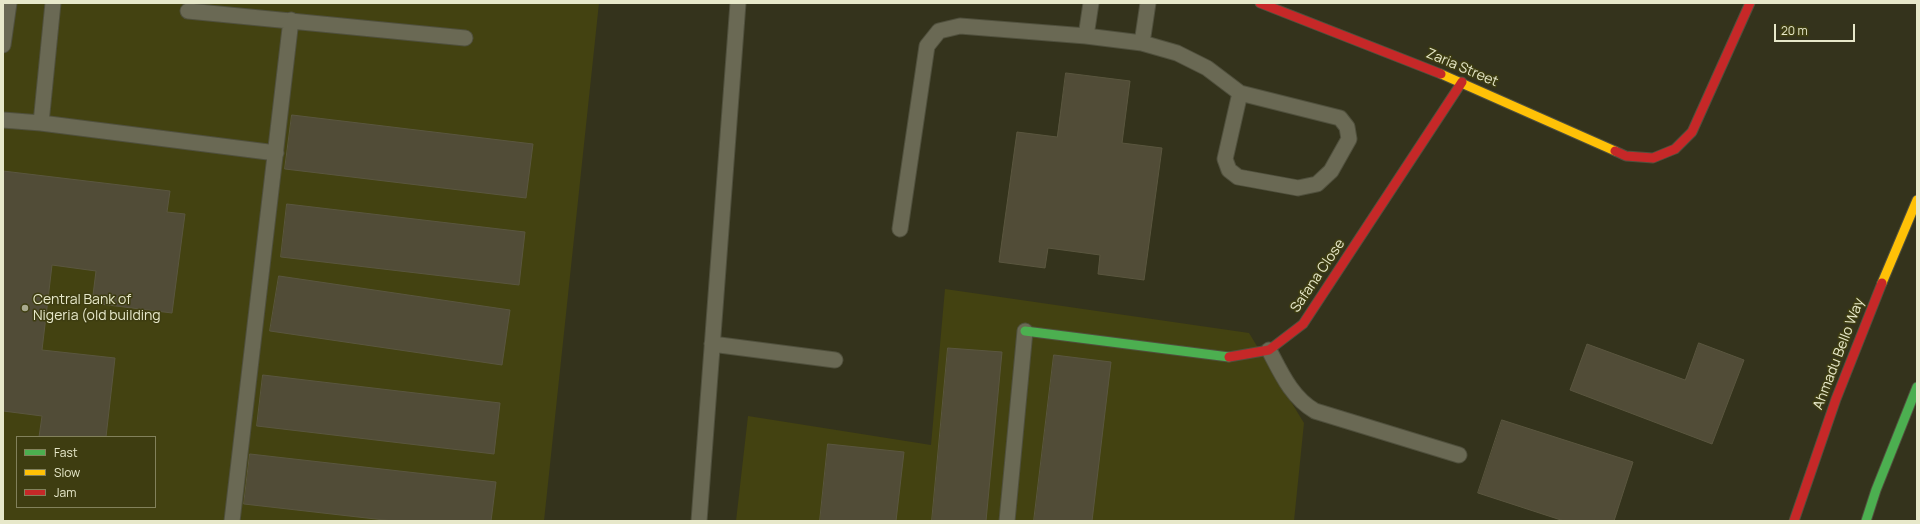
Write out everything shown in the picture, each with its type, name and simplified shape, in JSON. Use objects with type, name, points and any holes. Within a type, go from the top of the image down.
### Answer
[{"type":"street","name":"Zaria Street","points":[[1260,3],[1462,82],[1626,156],[1653,158],[1675,149],[1692,132],[1750,3]]},
{"type":"street","name":"Safana Close","points":[[1025,331],[1231,357],[1269,350],[1303,324],[1462,82]]},
{"type":"street","name":"Ahmadu Bello Way","points":[[1794,521],[1813,464],[1881,282],[1917,200]]},
{"type":"street","points":[[1866,521],[1876,490],[1917,387]]},
{"type":"lane","points":[[41,123],[53,3]]},
{"type":"lane","points":[[699,521],[738,3]]},
{"type":"lane","points":[[1086,36],[1092,3]]},
{"type":"lane","points":[[1142,43],[1148,3]]},
{"type":"lane","points":[[3,46],[6,10]]},
{"type":"lane","points":[[188,11],[466,38]]},
{"type":"lane","points":[[232,521],[291,20]]},
{"type":"lane","points":[[900,229],[927,46],[939,31],[960,26],[1086,36],[1142,43],[1176,53],[1207,68],[1240,93],[1340,118],[1347,127],[1349,139],[1331,171],[1317,184],[1298,188],[1238,177],[1229,170],[1226,160],[1240,93]]},
{"type":"lane","points":[[3,120],[41,123],[276,153]]},
{"type":"lane","points":[[1007,521],[1025,331]]},
{"type":"lane","points":[[712,344],[836,360]]},
{"type":"lane","points":[[1269,350],[1294,393],[1305,405],[1315,412],[1458,455]]},
{"type":"shaded area","points":[[3,3],[599,3],[544,521],[3,521]]},
{"type":"shaded area","points":[[945,289],[1249,333],[1304,423],[1294,521],[736,521],[748,416],[931,445]]},
{"type":"building","points":[[1066,73],[1130,81],[1122,143],[1162,148],[1144,280],[1098,274],[1100,255],[1048,248],[1045,268],[999,262],[1017,132],[1057,137]]},
{"type":"building","points":[[292,115],[533,144],[526,198],[285,169]]},
{"type":"building","name":"Central Bank of Nigeria (old building","points":[[3,171],[170,191],[167,212],[185,214],[172,313],[92,303],[96,271],[52,265],[42,350],[115,358],[106,436],[39,436],[42,416],[3,411]]},
{"type":"building","points":[[287,204],[525,232],[519,285],[281,257]]},
{"type":"building","points":[[279,276],[510,310],[502,365],[270,331]]},
{"type":"building","points":[[1699,343],[1744,360],[1712,444],[1570,390],[1587,344],[1685,380]]},
{"type":"building","points":[[948,348],[1002,352],[986,521],[932,521]]},
{"type":"building","points":[[1054,355],[1111,362],[1092,521],[1034,521]]},
{"type":"building","points":[[263,375],[500,403],[494,454],[257,426]]},
{"type":"building","points":[[1502,420],[1633,462],[1614,521],[1564,521],[1478,493]]},
{"type":"building","points":[[828,444],[904,452],[896,521],[820,521]]},
{"type":"building","points":[[250,454],[496,482],[491,521],[393,521],[244,504]]},
{"type":"traffic: fast","points":[[1025,331],[1229,357]]},
{"type":"traffic: fast","points":[[1866,521],[1876,490],[1917,387]]},
{"type":"traffic: slow","points":[[1441,74],[1615,151]]},
{"type":"traffic: slow","points":[[1882,283],[1917,200]]},
{"type":"traffic: jam","points":[[1260,3],[1441,74]]},
{"type":"traffic: jam","points":[[1615,151],[1626,156],[1653,158],[1675,149],[1692,132],[1750,3]]},
{"type":"traffic: jam","points":[[1229,357],[1269,350],[1303,324],[1462,82]]},
{"type":"traffic: jam","points":[[1794,521],[1836,399],[1882,283]]},
{"type":"place","name":"Central Bank of Nigeria (old building","points":[[25,308]]}]
